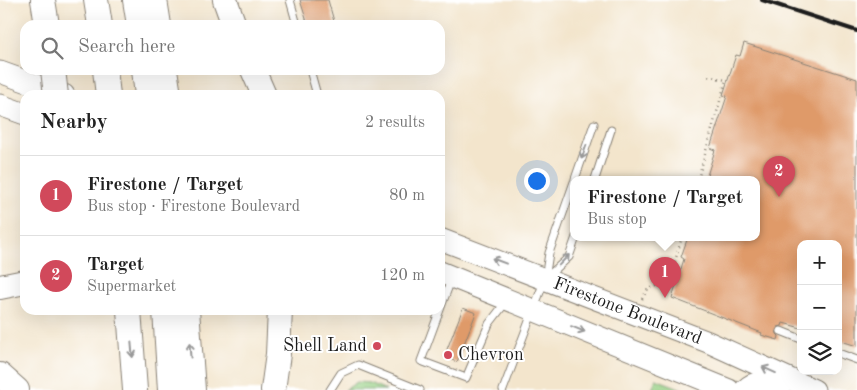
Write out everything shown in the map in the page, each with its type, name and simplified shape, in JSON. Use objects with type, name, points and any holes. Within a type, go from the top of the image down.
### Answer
[{"type":"highway","points":[[96,0],[99,20]]},
{"type":"highway","points":[[126,0],[128,20]]},
{"type":"highway","points":[[135,0],[137,20]]},
{"type":"highway","points":[[155,0],[158,20]]},
{"type":"highway","points":[[225,0],[232,20]]},
{"type":"highway","points":[[54,75],[55,90]]},
{"type":"highway","points":[[106,75],[107,90]]},
{"type":"highway","points":[[255,75],[262,90]]},
{"type":"highway","points":[[0,287],[20,283]]},
{"type":"highway","points":[[129,315],[135,390]]},
{"type":"highway","points":[[156,315],[161,390]]},
{"type":"highway","points":[[165,315],[170,390]]},
{"type":"highway","points":[[187,315],[193,390]]},
{"type":"highway","points":[[273,390],[278,354],[280,315]]},
{"type":"highway","points":[[0,375],[17,390]]},
{"type":"main road","points":[[0,72],[50,90]]},
{"type":"main road","points":[[0,105],[20,112]]},
{"type":"main road","name":"Firestone Boulevard","points":[[445,241],[708,342],[814,390]]},
{"type":"main road","name":"Firestone Boulevard","points":[[446,275],[729,390]]},
{"type":"main road","points":[[745,390],[752,383],[760,383],[779,390]]},
{"type":"lane","points":[[290,0],[296,20]]},
{"type":"lane","points":[[311,75],[316,90]]},
{"type":"lane","points":[[576,176],[594,124]]},
{"type":"lane","points":[[596,176],[612,130]]},
{"type":"lane","points":[[503,390],[545,279],[549,253],[570,193]]},
{"type":"lane","points":[[545,279],[570,256],[575,241]]},
{"type":"lane","points":[[434,315],[421,361],[466,378],[489,324],[508,300]]},
{"type":"lane","points":[[780,331],[797,337]]},
{"type":"lane","points":[[842,354],[857,360]]},
{"type":"lane","points":[[330,390],[341,373],[358,365],[420,390]]},
{"type":"path","points":[[699,176],[726,80],[707,76]]},
{"type":"path","points":[[634,314],[648,289],[669,282],[681,241]]},
{"type":"green space","points":[[656,379],[685,390],[652,390]]},
{"type":"green space","points":[[357,382],[370,383],[386,390],[345,390]]},
{"type":"building","points":[[300,0],[328,0],[334,20],[306,20]]},
{"type":"building","points":[[744,43],[857,79],[857,346],[842,341],[842,240],[797,240],[797,327],[783,323],[776,330],[779,336],[778,340],[761,335],[762,333],[672,298],[684,259],[681,257],[687,241],[760,241],[760,176],[707,176],[715,150],[710,148],[727,96],[723,95],[736,55],[740,56]]},
{"type":"building","name":"Chevron","points":[[463,308],[476,313],[457,362],[444,357]]},
{"type":"railway","points":[[762,0],[857,31]]},
{"type":"place","name":"Target","points":[[779,197]]},
{"type":"place","name":"Firestone / Target","points":[[665,298]]},
{"type":"place","name":"Shell Land","points":[[377,346]]},
{"type":"place","name":"Chevron","points":[[448,355]]}]
